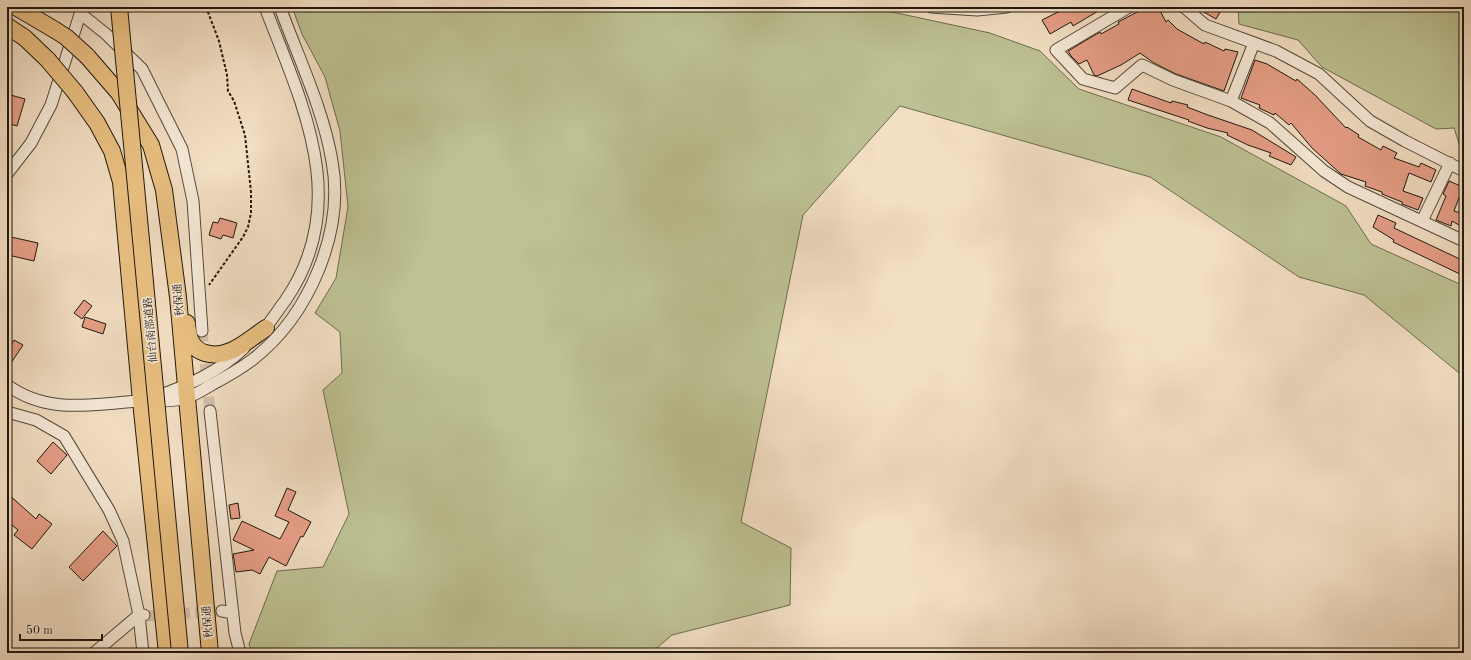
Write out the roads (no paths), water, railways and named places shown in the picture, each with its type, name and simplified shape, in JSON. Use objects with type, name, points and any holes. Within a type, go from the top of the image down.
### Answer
[{"type":"highway","name":"秋保通","points":[[16,7],[66,37],[87,56],[119,93],[151,145],[164,190],[171,239],[210,653]]},
{"type":"highway","name":"仙台南部道路","points":[[119,7],[180,653]]},
{"type":"highway","points":[[7,26],[25,38],[48,60],[75,92],[97,123],[112,151],[121,182],[166,653]]},
{"type":"highway","points":[[171,239],[179,259],[190,341],[199,351],[212,355],[223,354],[237,349],[266,328]]},
{"type":"street","points":[[185,392],[234,358],[266,328],[293,289],[307,260],[318,206],[319,177],[314,144],[304,108],[265,7]]},
{"type":"street","points":[[7,385],[34,399],[55,405],[83,407],[141,401],[185,392],[225,378],[252,360],[274,340],[291,320],[307,294],[320,268],[332,218],[335,190],[332,161],[326,134],[280,7]]},
{"type":"street","points":[[930,7],[977,10],[1007,7]]},
{"type":"street","points":[[1129,7],[1056,50],[1083,79],[1115,88],[1142,65],[1173,80],[1231,101],[1270,123],[1324,171],[1348,187],[1464,241]]},
{"type":"street","points":[[1184,7],[1205,25],[1276,51],[1319,74],[1370,121],[1405,142],[1464,171]]},
{"type":"street","points":[[7,174],[31,143],[51,105],[81,10],[142,69],[182,149],[193,201],[202,331]]},
{"type":"street","points":[[1231,101],[1254,43]]},
{"type":"street","points":[[1422,221],[1450,163]]},
{"type":"street","points":[[210,411],[228,612],[240,653]]},
{"type":"street","points":[[7,412],[36,420],[64,436],[109,510],[123,541],[142,615],[143,653]]},
{"type":"street","points":[[94,653],[142,615]]},
{"type":"tunnel","points":[[202,331],[210,411]]},
{"type":"tunnel","points":[[146,616],[222,611]]}]
